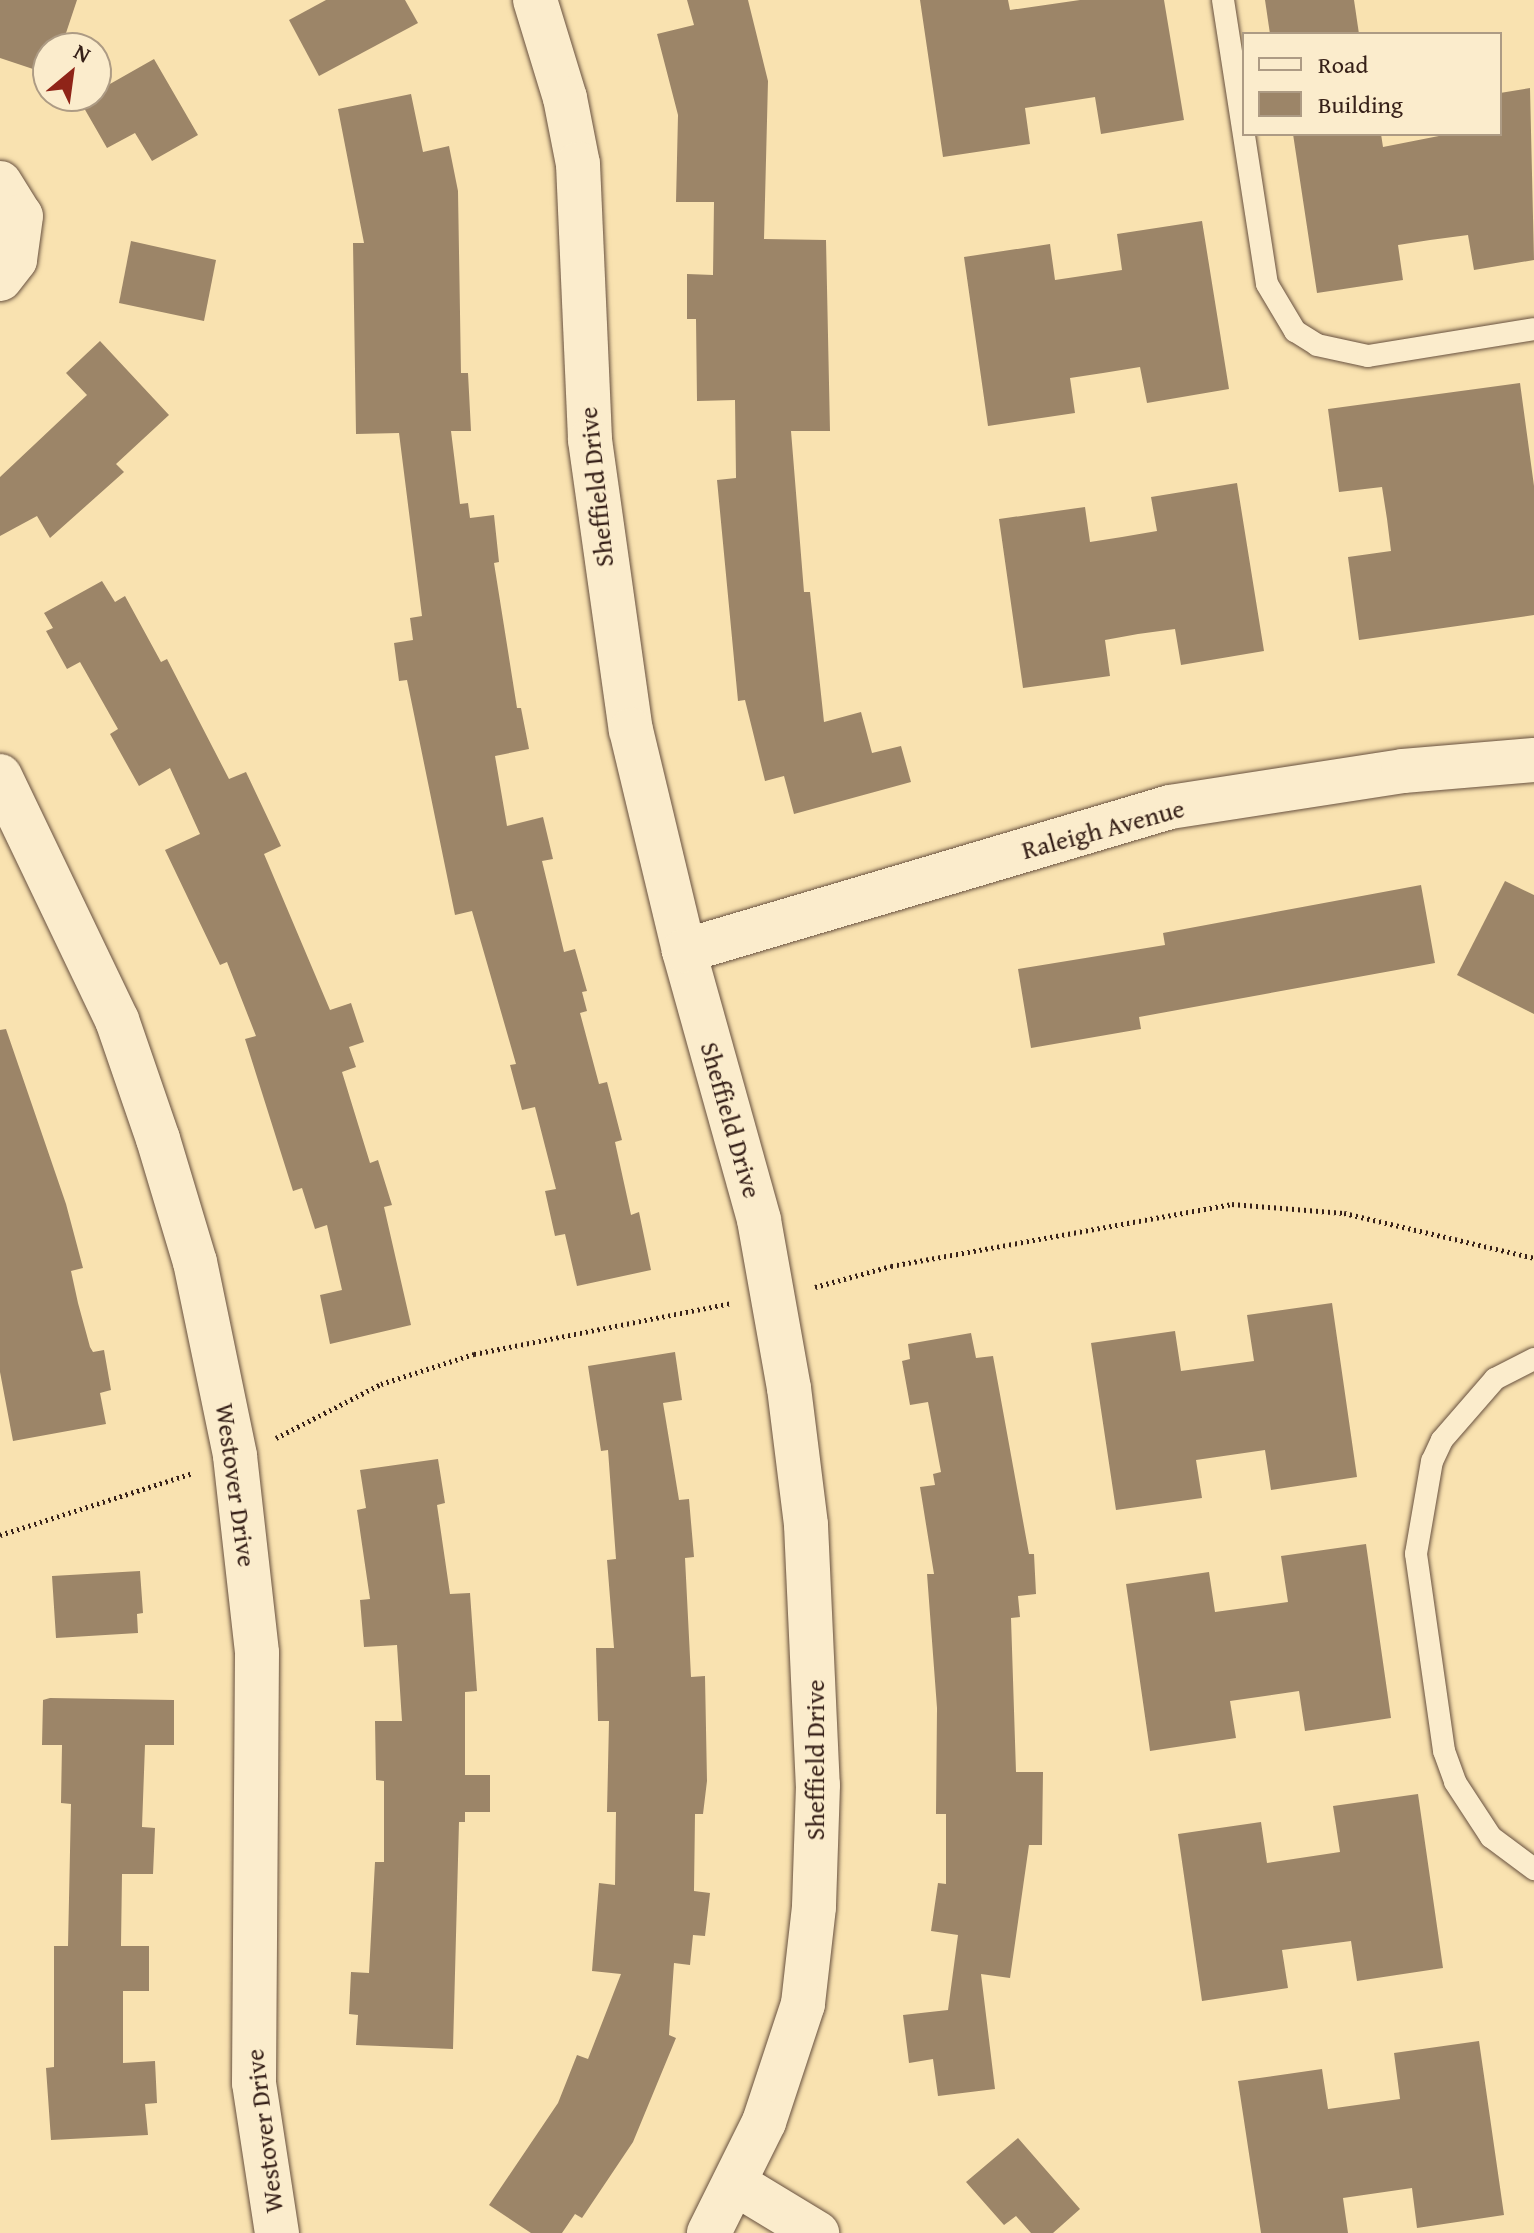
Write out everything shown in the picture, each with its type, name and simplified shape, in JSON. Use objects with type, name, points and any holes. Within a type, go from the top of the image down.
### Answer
[{"type":"street","name":"Sheffield Drive","points":[[535,0],[565,98],[578,164],[590,440],[611,615],[631,730],[684,951],[759,1220],[774,1295],[806,1525],[814,1645],[818,1785],[814,1907],[803,2004],[769,2111],[736,2184],[709,2233]]},
{"type":"street","points":[[0,183],[21,216],[15,260],[0,279]]},
{"type":"street","name":"Raleigh Avenue","points":[[684,951],[1170,807],[1403,771],[1534,760]]},
{"type":"street","name":"Westover Drive","points":[[0,776],[117,1020],[153,1124],[195,1262],[235,1456],[257,1653],[254,2083],[277,2233]]},
{"type":"street","points":[[736,2184],[817,2233]]},
{"type":"lane","points":[[1223,0],[1242,123]]},
{"type":"lane","points":[[1244,136],[1267,284],[1295,331],[1317,345],[1368,356],[1534,329]]},
{"type":"lane","points":[[1534,1359],[1484,1388],[1442,1440],[1432,1461],[1416,1554],[1444,1751],[1455,1782],[1491,1837],[1534,1869]]},
{"type":"path","points":[[808,1289],[891,1266],[1232,1204],[1344,1213],[1534,1258]]},
{"type":"path","points":[[275,1438],[381,1384],[474,1354],[748,1300]]},
{"type":"path","points":[[0,1535],[209,1467]]},
{"type":"building","points":[[0,0],[77,0],[66,32],[32,32],[32,69],[0,58]]},
{"type":"building","points":[[326,0],[405,0],[418,23],[319,76],[289,20]]},
{"type":"building","points":[[687,0],[748,0],[768,81],[764,239],[826,240],[830,431],[791,431],[804,592],[810,592],[824,722],[861,712],[872,753],[901,746],[911,782],[794,814],[784,776],[765,781],[745,700],[738,701],[717,480],[736,478],[735,400],[697,401],[696,319],[687,319],[687,274],[713,275],[714,202],[676,202],[678,115],[657,34],[694,25]]},
{"type":"building","points":[[920,0],[1008,0],[1010,10],[1080,0],[1164,0],[1184,120],[1101,134],[1095,97],[1025,108],[1030,144],[943,157]]},
{"type":"building","points":[[1265,0],[1354,0],[1359,32],[1270,32]]},
{"type":"building","points":[[154,59],[198,135],[152,161],[135,133],[107,148],[86,112],[112,112],[112,83]]},
{"type":"building","points":[[1530,88],[1534,260],[1474,270],[1468,235],[1430,240],[1398,245],[1403,280],[1317,293],[1293,136],[1381,136],[1383,147],[1439,136],[1502,136],[1502,93]]},
{"type":"building","points":[[411,94],[423,152],[449,146],[458,191],[461,373],[468,373],[471,431],[451,431],[460,504],[468,503],[470,518],[494,515],[499,562],[494,563],[517,708],[521,708],[529,749],[495,756],[507,826],[543,817],[553,859],[542,861],[564,952],[575,949],[587,991],[582,992],[587,1011],[580,1013],[599,1084],[607,1082],[622,1140],[615,1142],[631,1215],[639,1212],[651,1270],[577,1286],[565,1234],[555,1236],[545,1191],[556,1189],[535,1107],[522,1110],[510,1065],[516,1064],[472,911],[455,915],[407,680],[399,681],[394,643],[413,640],[410,618],[422,616],[399,433],[356,434],[353,243],[364,243],[338,109]]},
{"type":"building","points":[[1202,221],[1229,389],[1147,403],[1140,367],[1070,378],[1075,413],[988,426],[964,257],[1050,244],[1055,280],[1122,270],[1117,234]]},
{"type":"building","points":[[131,241],[216,260],[204,321],[119,303]]},
{"type":"building","points":[[100,341],[169,415],[116,464],[124,472],[50,538],[37,516],[0,536],[0,477],[87,395],[66,373]]},
{"type":"building","points":[[1520,383],[1534,486],[1534,615],[1359,640],[1348,557],[1391,551],[1387,519],[1382,487],[1339,492],[1328,409]]},
{"type":"building","points":[[1237,483],[1264,651],[1181,665],[1175,629],[1138,634],[1105,640],[1110,676],[1023,688],[999,519],[1085,507],[1090,542],[1157,531],[1151,497]]},
{"type":"building","points":[[102,581],[115,602],[125,596],[161,662],[167,659],[229,779],[246,772],[281,846],[264,854],[330,1010],[351,1003],[364,1042],[349,1047],[356,1067],[342,1072],[370,1163],[378,1160],[392,1205],[384,1207],[411,1325],[330,1344],[320,1295],[342,1290],[327,1225],[315,1229],[302,1188],[293,1191],[245,1039],[256,1036],[227,962],[220,965],[165,850],[200,834],[170,768],[139,786],[110,734],[118,729],[80,662],[67,669],[46,631],[53,628],[44,613]]},
{"type":"building","points":[[1505,881],[1534,895],[1534,1014],[1457,975]]},
{"type":"building","points":[[1421,885],[1435,963],[1139,1017],[1141,1029],[1031,1048],[1018,969],[1165,945],[1163,933]]},
{"type":"building","points":[[6,1029],[66,1204],[83,1268],[71,1271],[78,1303],[90,1347],[93,1352],[104,1350],[111,1390],[100,1393],[106,1424],[13,1441],[0,1372],[0,1030]]},
{"type":"building","points":[[1332,1303],[1357,1477],[1271,1490],[1265,1450],[1196,1460],[1202,1498],[1116,1510],[1091,1343],[1175,1331],[1181,1371],[1254,1361],[1247,1315]]},
{"type":"building","points":[[971,1333],[976,1358],[993,1356],[1029,1554],[1034,1554],[1036,1594],[1018,1596],[1020,1617],[1011,1618],[1016,1772],[1043,1772],[1042,1845],[1029,1845],[1010,1978],[981,1974],[995,2089],[938,2096],[933,2059],[909,2063],[903,2015],[948,2010],[958,1935],[931,1931],[938,1883],[946,1884],[946,1814],[936,1814],[937,1708],[927,1574],[934,1574],[920,1487],[935,1485],[933,1474],[941,1472],[928,1402],[910,1405],[902,1361],[910,1359],[908,1344]]},
{"type":"building","points":[[675,1352],[682,1400],[663,1403],[679,1500],[689,1499],[694,1557],[685,1558],[691,1677],[705,1676],[707,1781],[703,1814],[695,1814],[694,1891],[710,1893],[705,1936],[693,1935],[690,1965],[674,1963],[669,2035],[676,2038],[633,2142],[582,2218],[575,2214],[562,2233],[531,2233],[489,2205],[558,2103],[577,2055],[588,2059],[621,1974],[592,1971],[599,1883],[615,1885],[616,1812],[607,1812],[609,1721],[598,1721],[596,1648],[614,1648],[607,1560],[616,1559],[608,1450],[601,1451],[588,1366]]},
{"type":"building","points":[[438,1459],[445,1503],[437,1505],[450,1594],[470,1593],[477,1691],[465,1692],[465,1775],[490,1775],[490,1812],[465,1812],[465,1822],[459,1822],[453,2049],[356,2045],[358,2015],[349,2014],[351,1972],[369,1973],[375,1862],[384,1862],[384,1781],[376,1780],[375,1721],[402,1721],[397,1645],[364,1647],[360,1600],[370,1599],[357,1510],[366,1508],[360,1470]]},
{"type":"building","points":[[1366,1544],[1391,1718],[1305,1731],[1299,1691],[1230,1701],[1236,1738],[1150,1751],[1126,1584],[1209,1572],[1215,1612],[1288,1602],[1281,1556]]},
{"type":"building","points":[[140,1571],[143,1613],[137,1614],[138,1633],[56,1638],[52,1576]]},
{"type":"building","points":[[43,1700],[174,1700],[174,1745],[145,1745],[142,1827],[155,1828],[153,1874],[122,1874],[121,1946],[149,1946],[149,1991],[123,1991],[123,2063],[155,2061],[157,2103],[145,2104],[148,2135],[51,2140],[46,2068],[54,2067],[54,1946],[68,1946],[71,1804],[61,1803],[62,1745],[42,1745]]},
{"type":"building","points":[[1418,1794],[1443,1968],[1357,1981],[1351,1941],[1282,1950],[1288,1988],[1202,2001],[1178,1834],[1261,1822],[1267,1863],[1340,1852],[1333,1806]]},
{"type":"building","points":[[1479,2041],[1504,2215],[1417,2228],[1412,2188],[1343,2198],[1348,2233],[1261,2233],[1238,2081],[1322,2069],[1328,2109],[1400,2099],[1394,2053]]},
{"type":"building","points":[[1018,2138],[1080,2209],[1053,2233],[1031,2233],[1016,2216],[1004,2225],[966,2182]]}]
